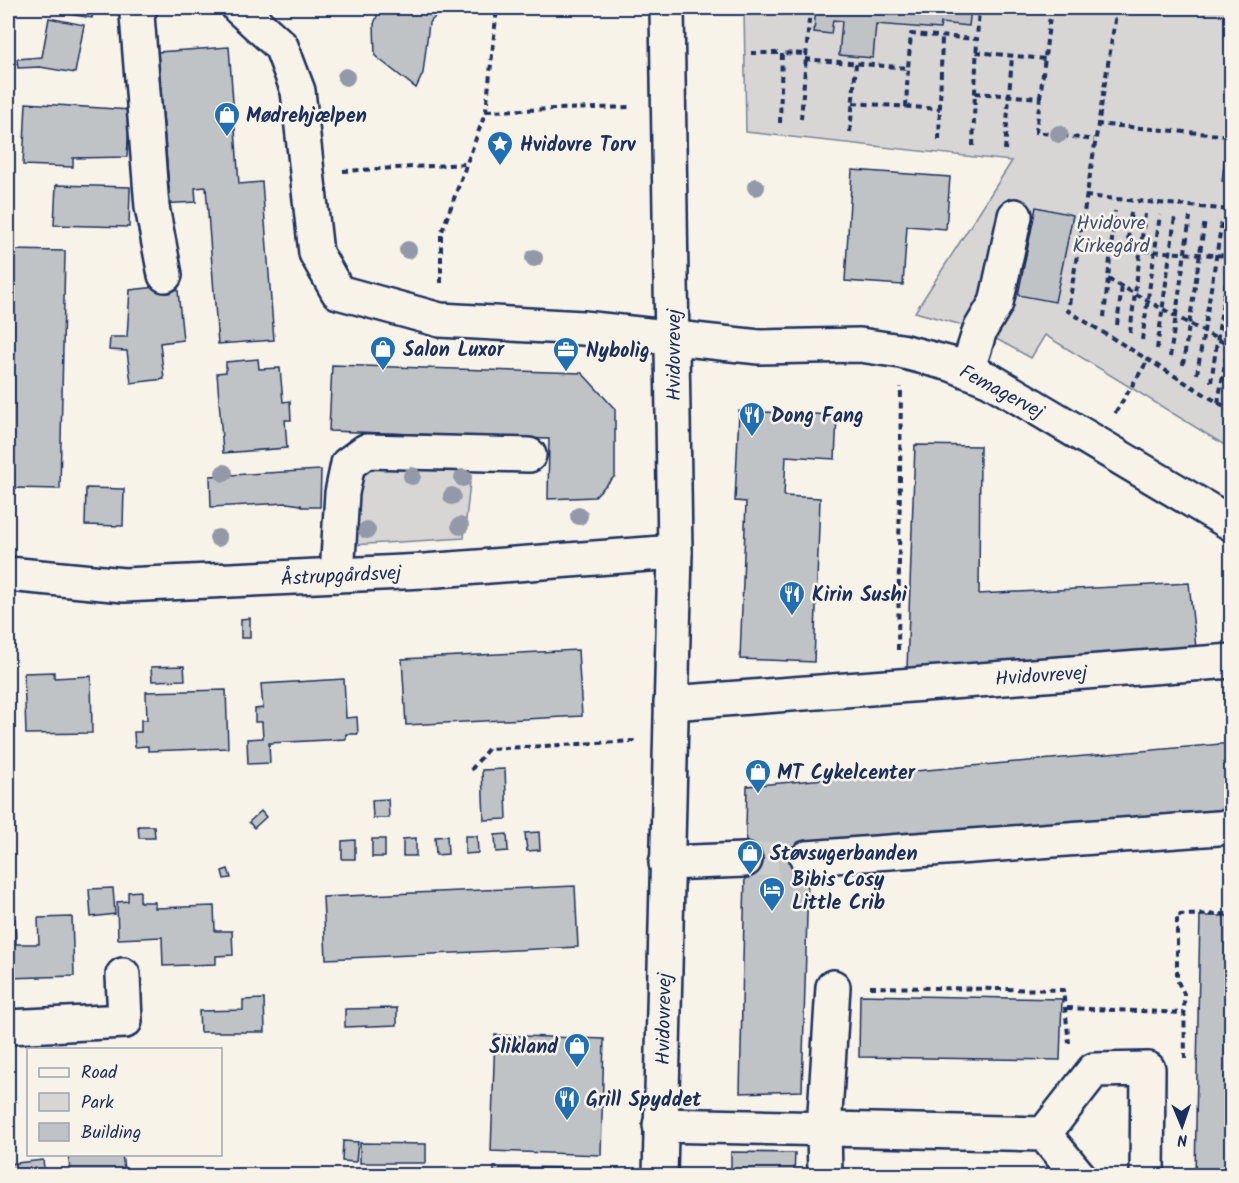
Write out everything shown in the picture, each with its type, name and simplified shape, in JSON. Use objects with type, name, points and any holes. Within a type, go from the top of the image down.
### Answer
[{"type":"street","points":[[140,8],[137,15],[152,207],[165,275]]},
{"type":"street","points":[[239,8],[280,46],[298,91],[316,253],[338,292],[440,320],[583,328],[673,337]]},
{"type":"street","name":"Hvidovrevej","points":[[660,1176],[675,552],[667,8]]},
{"type":"street","points":[[967,371],[980,330],[996,303],[1015,216]]},
{"type":"street","name":"Femagervej","points":[[673,337],[759,347],[860,345],[901,351],[967,371],[990,380],[1232,524]]},
{"type":"street","points":[[337,575],[342,493],[348,464],[366,450],[513,462]]},
{"type":"street","name":"Åstrupgårdsvej","points":[[8,574],[124,585],[337,575],[675,552]]},
{"type":"street","name":"Hvidovrevej","points":[[671,703],[1232,661]]},
{"type":"street","points":[[807,858],[1232,827]]},
{"type":"street","points":[[666,863],[744,860]]},
{"type":"street","points":[[8,1027],[125,1021],[123,975]]},
{"type":"street","points":[[825,1176],[824,1129],[833,987]]},
{"type":"street","points":[[1044,1134],[1094,1070],[1148,1069],[1147,1176]]},
{"type":"street","points":[[660,1125],[1044,1134],[1079,1176]]},
{"type":"path","points":[[440,320],[441,234],[486,111],[497,8]]},
{"type":"path","points":[[801,119],[810,8]]},
{"type":"path","points":[[973,146],[979,8]]},
{"type":"path","points":[[1051,8],[1036,132],[1094,140]]},
{"type":"path","points":[[1117,8],[1096,124],[1068,311],[1232,411]]},
{"type":"path","points":[[906,107],[911,34],[976,39]]},
{"type":"path","points":[[939,140],[942,37]]},
{"type":"path","points":[[751,52],[782,53],[856,64],[908,68]]},
{"type":"path","points":[[976,52],[1044,59]]},
{"type":"path","points":[[780,123],[782,53]]},
{"type":"path","points":[[1005,150],[1012,56]]},
{"type":"path","points":[[850,132],[856,64]]},
{"type":"path","points":[[975,93],[1040,98]]},
{"type":"path","points":[[853,103],[940,109]]},
{"type":"path","points":[[486,111],[669,107]]},
{"type":"path","points":[[1096,124],[1232,136]]},
{"type":"path","points":[[306,175],[466,164]]},
{"type":"path","points":[[1085,196],[1232,210]]},
{"type":"path","points":[[1104,317],[1115,211]]},
{"type":"path","points":[[1127,250],[1131,212]]},
{"type":"path","points":[[1130,333],[1145,214]]},
{"type":"path","points":[[1142,340],[1160,215]]},
{"type":"path","points":[[1157,349],[1175,217]]},
{"type":"path","points":[[1170,357],[1190,218]]},
{"type":"path","points":[[1183,365],[1205,220]]},
{"type":"path","points":[[1197,374],[1222,221]]},
{"type":"path","points":[[1211,382],[1232,242]]},
{"type":"path","points":[[1112,249],[1230,256]]},
{"type":"path","points":[[1108,279],[1228,345]]},
{"type":"path","points":[[1117,325],[1122,286]]},
{"type":"path","points":[[1218,403],[1232,324]]},
{"type":"path","points":[[898,685],[901,351]]},
{"type":"path","points":[[1096,444],[1148,360]]},
{"type":"path","points":[[471,770],[488,749],[669,739]]},
{"type":"path","points":[[1185,1062],[1186,1013],[1184,994],[1177,980],[1178,915],[1232,914]]},
{"type":"path","points":[[833,987],[1063,990],[1067,1008],[1071,1069],[1078,1091]]},
{"type":"path","points":[[1067,1008],[1186,1013]]},
{"type":"green space","name":"Hvidovre Kirkegård","points":[[744,8],[1231,8],[1231,449],[1045,335],[1031,358],[980,330],[915,312],[1012,161],[746,132]]},
{"type":"green space","points":[[376,463],[472,464],[464,538],[352,545],[358,474]]},
{"type":"building","points":[[32,8],[94,8],[92,18]]},
{"type":"building","points":[[380,8],[451,8],[438,14],[429,23],[423,73],[416,88],[375,56],[374,24]]},
{"type":"building","points":[[816,8],[971,8],[969,26],[941,23],[940,29],[876,24],[873,58],[839,55],[842,21],[833,20],[831,34],[814,32]]},
{"type":"building","points":[[49,18],[84,25],[75,73],[40,67],[18,68],[17,59],[42,57]]},
{"type":"building","points":[[229,47],[239,184],[262,182],[274,340],[218,344],[206,187],[195,188],[196,202],[160,204],[160,190],[169,189],[158,52]]},
{"type":"building","points":[[26,103],[130,110],[127,157],[73,158],[73,167],[23,165]]},
{"type":"building","points":[[1225,156],[1232,157],[1232,182],[1222,181]]},
{"type":"building","points":[[852,170],[950,177],[946,229],[907,226],[903,285],[845,281]]},
{"type":"building","points":[[56,185],[130,187],[129,227],[54,225]]},
{"type":"building","points":[[1036,207],[1073,215],[1055,302],[1018,295]]},
{"type":"building","points":[[8,250],[65,251],[60,489],[14,488],[13,513],[8,513]]},
{"type":"building","points":[[177,281],[183,340],[160,343],[164,379],[131,383],[127,351],[109,350],[110,337],[127,337],[130,290],[157,287]]},
{"type":"building","points":[[258,359],[259,369],[280,368],[283,402],[290,401],[291,420],[285,420],[287,448],[223,453],[217,373],[226,372],[226,362]]},
{"type":"building","points":[[332,365],[582,373],[615,409],[615,476],[594,497],[548,499],[549,439],[329,431]]},
{"type":"building","points":[[739,411],[837,415],[835,459],[786,456],[784,496],[820,498],[814,662],[740,659],[746,502],[735,501]]},
{"type":"building","points":[[915,445],[980,446],[979,594],[1189,583],[1196,648],[907,669]]},
{"type":"building","points":[[321,470],[320,507],[302,507],[287,503],[211,507],[210,476]]},
{"type":"building","points":[[86,488],[124,489],[123,526],[85,525]]},
{"type":"building","points":[[250,618],[250,638],[241,638],[241,619]]},
{"type":"building","points":[[578,650],[582,716],[406,725],[402,659]]},
{"type":"building","points":[[184,666],[185,680],[152,681],[151,667]]},
{"type":"building","points":[[54,672],[54,678],[91,676],[92,733],[26,734],[24,673]]},
{"type":"building","points":[[344,679],[346,718],[357,717],[358,734],[346,734],[346,739],[269,743],[270,763],[248,764],[247,739],[263,738],[262,722],[255,722],[255,709],[263,708],[261,684]]},
{"type":"building","points":[[226,690],[228,748],[148,751],[148,746],[135,747],[134,732],[141,732],[141,720],[147,720],[146,692]]},
{"type":"building","points":[[1232,743],[1232,809],[809,844],[802,1091],[740,1093],[747,786]]},
{"type":"building","points":[[505,769],[507,819],[484,820],[482,770]]},
{"type":"building","points":[[388,799],[389,818],[373,818],[372,800]]},
{"type":"building","points":[[261,811],[266,817],[254,828],[249,822]]},
{"type":"building","points":[[138,826],[154,826],[155,838],[139,838]]},
{"type":"building","points":[[539,832],[540,850],[527,851],[525,833]]},
{"type":"building","points":[[507,834],[508,851],[496,852],[495,835]]},
{"type":"building","points":[[447,836],[448,854],[436,855],[435,837]]},
{"type":"building","points":[[465,836],[477,836],[478,853],[465,854]]},
{"type":"building","points":[[416,838],[416,856],[403,856],[403,839]]},
{"type":"building","points":[[372,839],[385,839],[385,857],[372,857]]},
{"type":"building","points":[[355,840],[355,859],[342,859],[342,841]]},
{"type":"building","points":[[228,869],[231,878],[224,879],[222,871]]},
{"type":"building","points":[[575,886],[578,947],[326,959],[323,897]]},
{"type":"building","points":[[113,888],[115,914],[91,917],[89,889]]},
{"type":"building","points":[[140,891],[140,902],[155,902],[155,908],[214,906],[215,931],[232,931],[233,955],[216,956],[216,964],[163,966],[162,937],[118,939],[117,902],[128,901],[128,892]]},
{"type":"building","points":[[1200,916],[1232,916],[1232,1176],[1195,1176]]},
{"type":"building","points":[[72,917],[74,976],[8,978],[8,919],[15,919],[16,944],[39,944],[38,918]]},
{"type":"building","points":[[860,995],[1062,999],[1060,1060],[859,1057]]},
{"type":"building","points":[[264,999],[265,1032],[200,1032],[199,1011],[243,1010],[243,1000]]},
{"type":"building","points":[[397,1008],[397,1025],[345,1027],[345,1009]]},
{"type":"building","points":[[495,1035],[604,1039],[601,1155],[491,1151]]},
{"type":"building","points":[[343,1141],[358,1142],[356,1162],[342,1161]]},
{"type":"building","points":[[360,1143],[426,1144],[426,1163],[360,1163]]},
{"type":"building","points":[[731,1152],[795,1153],[794,1176],[731,1176]]},
{"type":"building","points":[[68,1156],[122,1156],[125,1176],[71,1176]]},
{"type":"building","points":[[43,1160],[45,1176],[8,1176],[8,1164]]},
{"type":"building","points":[[494,1167],[602,1168],[602,1176],[494,1176]]},
{"type":"tunnel","points":[[745,860],[807,858]]},
{"type":"place","name":"Mødrehjælpen","points":[[227,138]]},
{"type":"place","name":"Hvidovre Torv","points":[[500,167]]},
{"type":"place","name":"Salon Luxor","points":[[383,372]]},
{"type":"place","name":"Nybolig","points":[[566,373]]},
{"type":"place","name":"Dong Fang","points":[[752,438]]},
{"type":"place","name":"Kirin Sushi","points":[[792,617]]},
{"type":"place","name":"MT Cykelcenter","points":[[758,795]]},
{"type":"place","name":"Støvsugerbanden","points":[[750,876]]},
{"type":"place","name":"Bibis Cosy Little Crib","points":[[772,913]]},
{"type":"place","name":"Slikland","points":[[577,1069]]},
{"type":"place","name":"Grill Spyddet","points":[[567,1122]]}]
